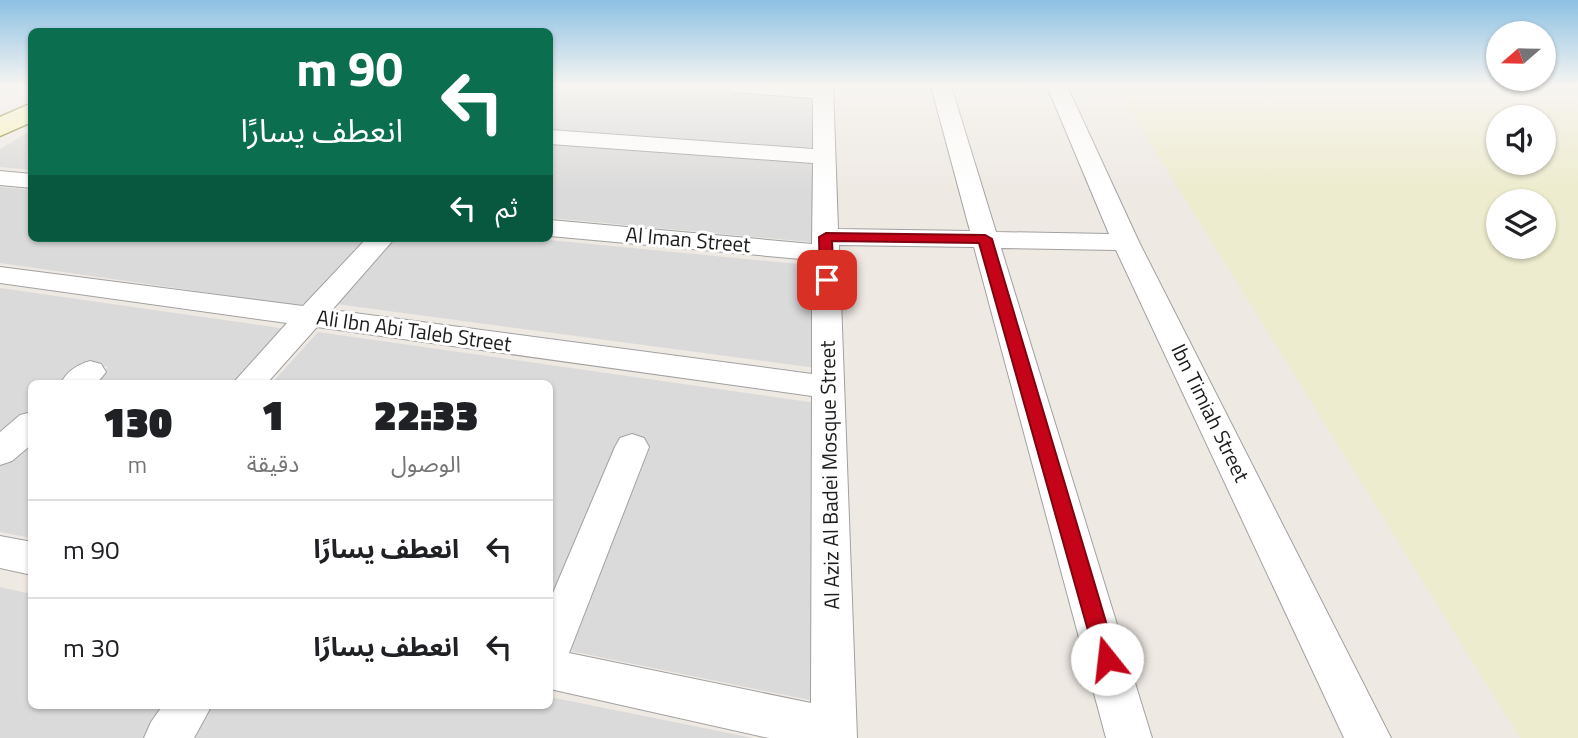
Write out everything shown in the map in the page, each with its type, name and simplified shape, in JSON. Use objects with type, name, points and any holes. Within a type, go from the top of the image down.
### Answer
[{"type":"street","name":"Al Aziz Al Badei Mosque Street","points":[[823,120],[834,734]]},
{"type":"street","points":[[951,120],[1129,738]]},
{"type":"street","name":"Ibn Timiah Street","points":[[1072,120],[1126,242],[1368,738]]},
{"type":"street","points":[[553,137],[824,157]]},
{"type":"street","points":[[0,178],[28,181]]},
{"type":"street","name":"Al Iman Street","points":[[553,228],[826,245],[985,239],[1126,242]]},
{"type":"street","points":[[252,380],[378,242]]},
{"type":"street","name":"Ali Ibn Abi Taleb Street","points":[[0,275],[828,387]]},
{"type":"street","points":[[0,452],[28,428]]},
{"type":"street","points":[[553,641],[632,447]]},
{"type":"street","points":[[0,552],[28,558]]},
{"type":"street","points":[[553,670],[834,734]]},
{"type":"street","points":[[167,738],[187,709]]},
{"type":"shaded area","points":[[553,120],[820,120],[820,148],[553,130]]},
{"type":"shaded area","points":[[28,133],[28,170],[0,167],[0,149]]},
{"type":"shaded area","points":[[553,144],[818,164],[821,243],[553,218]]},
{"type":"shaded area","points":[[0,187],[28,190],[28,242],[371,242],[309,307],[0,263]]},
{"type":"shaded area","points":[[553,240],[820,266],[816,368],[336,304],[391,242]]},
{"type":"shaded area","points":[[0,288],[287,329],[240,380],[93,380],[108,367],[86,364],[67,380],[28,380],[28,414],[0,438]]},
{"type":"shaded area","points":[[318,332],[823,404],[824,703],[566,650],[624,438],[553,605],[553,380],[275,380]]},
{"type":"shaded area","points":[[28,439],[28,537],[0,532],[0,464]]},
{"type":"shaded area","points":[[0,587],[28,593],[28,709],[173,709],[151,738],[0,738]]},
{"type":"shaded area","points":[[553,698],[753,738],[187,738],[207,709],[553,709]]},
{"type":"green space","points":[[1136,120],[1486,120],[1486,175],[1556,175],[1556,120],[1578,120],[1578,738],[1520,738]]},
{"type":"route","points":[[827,280],[826,237],[985,239],[1107,659]]}]
